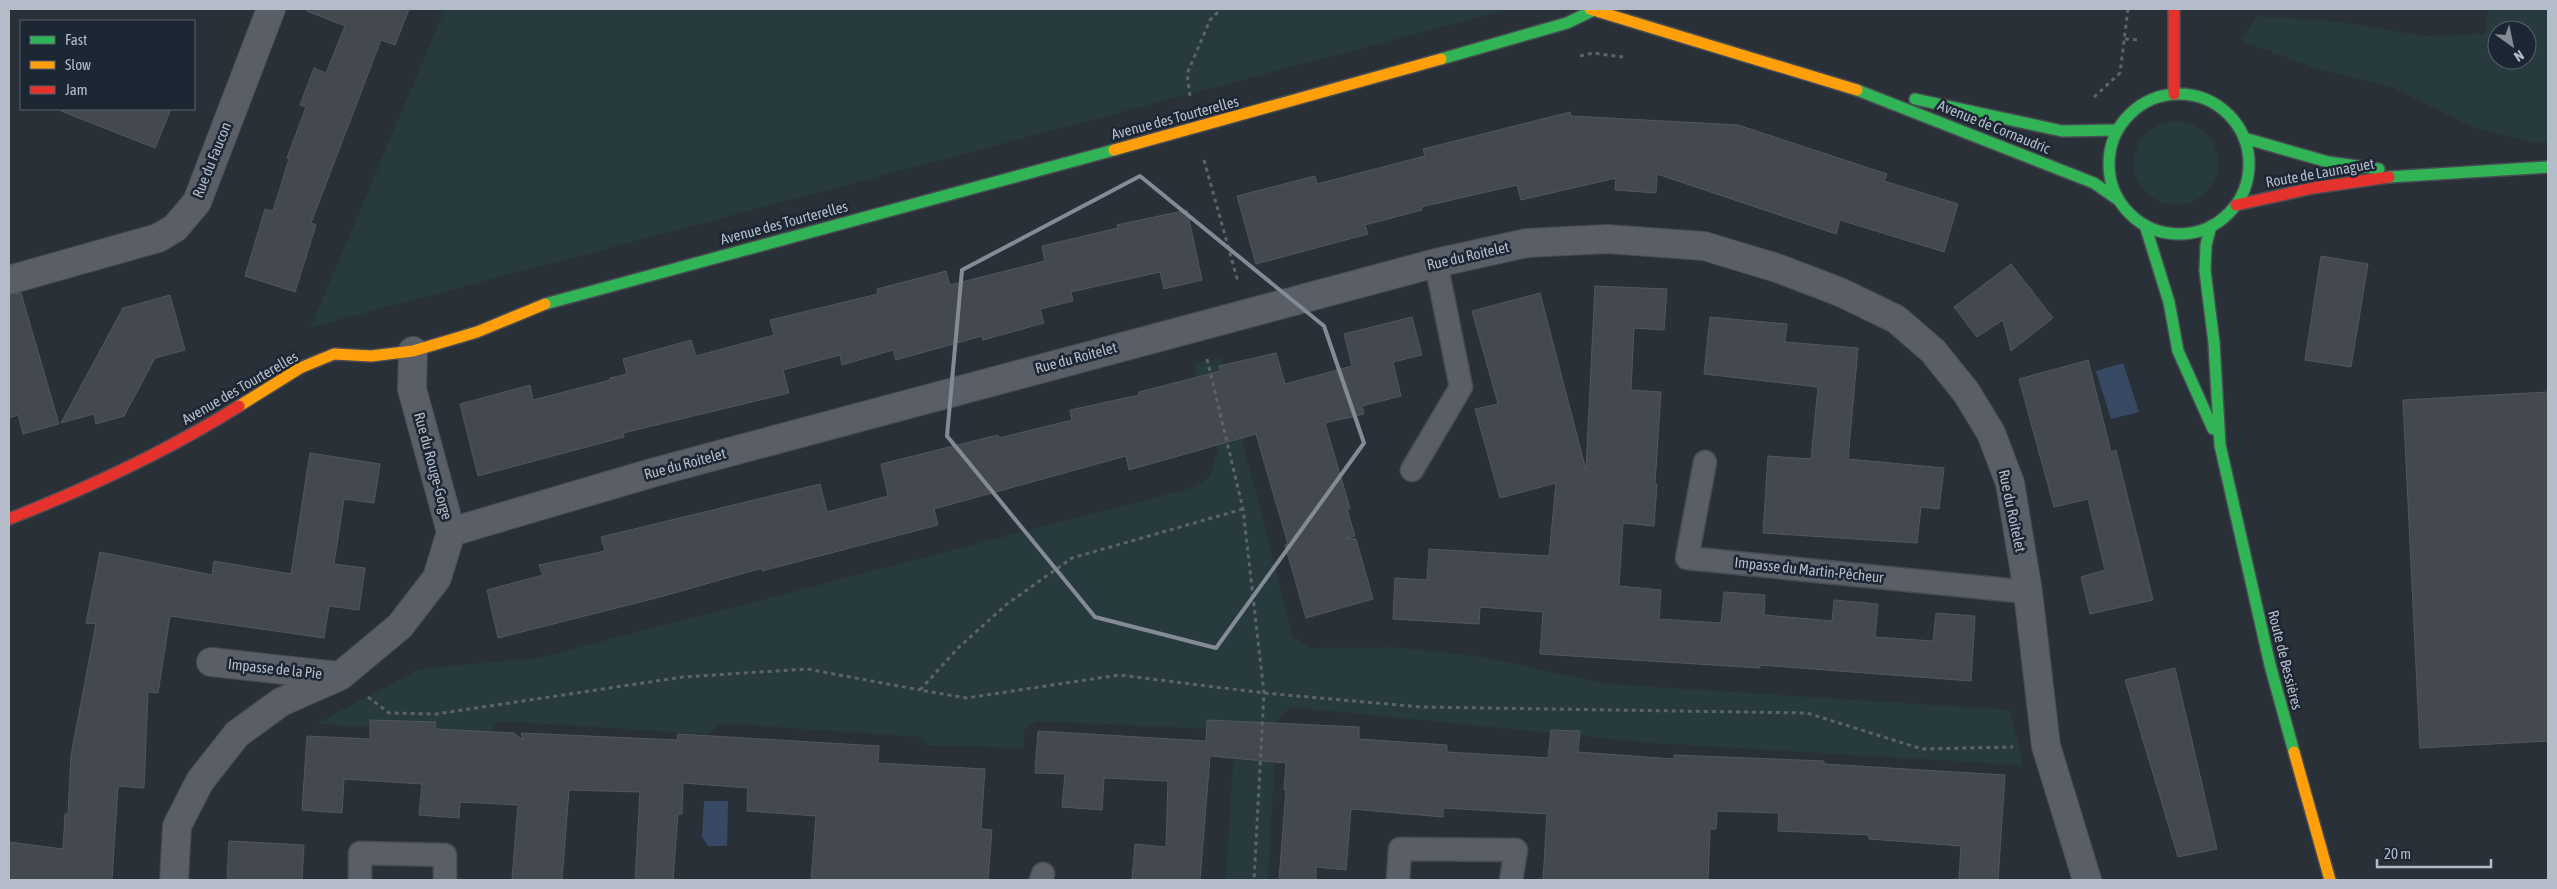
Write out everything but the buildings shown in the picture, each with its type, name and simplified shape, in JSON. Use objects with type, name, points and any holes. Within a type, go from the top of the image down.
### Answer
[{"type":"street","name":"Rue du Faucon","points":[[9,280],[158,238],[175,228],[197,202],[271,9]]},
{"type":"street","points":[[2174,9],[2174,94]]},
{"type":"street","name":"Avenue de Cornaudric","points":[[1592,10],[1857,90],[2094,183],[2118,199]]},
{"type":"street","name":"Avenue des Tourterelles","points":[[9,519],[82,490],[209,425],[300,368],[334,354],[371,356],[413,351],[477,332],[550,301],[1205,125],[1568,23],[1592,10]]},
{"type":"street","name":"Avenue de Cornaudric","points":[[1857,90],[1958,107],[2062,131],[2117,130]]},
{"type":"street","points":[[2174,94],[2191,94],[2209,100],[2224,109],[2236,122],[2244,138],[2249,160],[2246,183],[2236,205],[2211,226],[2190,233],[2166,233],[2145,225],[2134,218],[2118,199],[2110,177],[2109,153],[2117,130],[2131,111],[2151,99],[2174,94]]},
{"type":"street","name":"Route de Launaguet","points":[[2244,138],[2328,162],[2409,174]]},
{"type":"street","name":"Route de Launaguet","points":[[2236,205],[2283,192],[2409,174],[2548,167]]},
{"type":"street","name":"Route de Bessières","points":[[2145,225],[2169,302],[2178,351],[2220,445]]},
{"type":"street","name":"Route de Bessières","points":[[2211,226],[2206,245],[2205,271],[2214,343],[2220,445],[2270,665],[2330,880]]},
{"type":"street","name":"Rue du Roitelet","points":[[452,532],[654,472],[1436,263],[1527,243],[1608,238],[1704,246],[1777,268],[1840,292],[1896,319],[1933,351],[1966,392],[1991,433],[2010,483],[2028,592],[2046,746],[2087,880]]},
{"type":"street","name":"Rue du Rouge-Gorge","points":[[174,880],[177,826],[200,781],[237,734],[281,702],[340,676],[400,626],[437,578],[452,532],[412,389],[413,351]]},
{"type":"street","name":"Impasse de la Pie","points":[[211,662],[340,676]]},
{"type":"lane","points":[[1412,470],[1461,387],[1436,263]]},
{"type":"lane","name":"Impasse du Martin-Pêcheur","points":[[1705,462],[1687,558],[2028,592]]},
{"type":"lane","points":[[1398,880],[1400,849],[1516,850],[1511,880]]},
{"type":"lane","points":[[360,880],[360,853],[445,855],[445,880]]},
{"type":"path","points":[[2091,100],[2120,73],[2126,38],[2128,9]]},
{"type":"path","points":[[2126,38],[2141,40]]},
{"type":"path","points":[[1199,325],[1243,509],[1264,693],[1254,880]]},
{"type":"path","points":[[920,690],[959,646],[1007,604],[1072,558],[1243,509]]},
{"type":"path","points":[[340,676],[389,713],[436,714],[683,677],[806,668],[966,698],[1119,675],[1264,693],[1421,707],[1808,712],[1922,749],[2046,746]]},
{"type":"highlighted area","points":[[1140,176],[1324,326],[1364,443],[1216,648],[1095,617],[947,436],[962,270]]},
{"type":"green space","points":[[445,9],[1498,9],[1502,11],[311,327]]},
{"type":"green space","points":[[2488,9],[2548,9],[2548,142],[2533,143],[2474,128],[2393,88],[2315,68],[2242,41],[2257,16],[2341,22],[2424,36],[2485,34]]},
{"type":"green space","points":[[2176,121],[2199,128],[2211,140],[2218,163],[2211,186],[2199,198],[2176,205],[2153,198],[2141,186],[2134,163],[2141,140],[2153,128]]},
{"type":"green space","points":[[1221,358],[1293,637],[1309,648],[1390,647],[1476,656],[1608,684],[2010,710],[2023,765],[1653,743],[1290,707],[1277,720],[1268,880],[1226,880],[1235,730],[1038,721],[1025,728],[1023,748],[927,745],[920,737],[720,723],[709,734],[498,721],[489,735],[316,724],[420,669],[538,658],[1191,488],[1210,477],[1218,450],[1194,364]]},
{"type":"water","points":[[2123,363],[2139,412],[2111,419],[2096,371]]},
{"type":"water","points":[[704,801],[728,801],[727,846],[708,846],[702,837]]},
{"type":"traffic: fast","points":[[1441,59],[1567,23],[1594,10]]},
{"type":"traffic: fast","points":[[1857,90],[2094,183],[2117,199]]},
{"type":"traffic: fast","points":[[2179,94],[2193,95],[2206,99],[2228,115],[2244,137],[2248,150],[2249,164],[2248,178],[2244,191],[2228,213],[2206,229],[2193,233],[2179,234],[2165,233],[2152,229],[2130,213],[2114,191],[2110,178],[2109,164],[2110,150],[2114,137],[2130,115],[2152,99],[2165,95],[2179,94]]},
{"type":"traffic: fast","points":[[1915,99],[2062,131],[2117,130]]},
{"type":"traffic: fast","points":[[2244,138],[2328,162],[2379,169]]},
{"type":"traffic: fast","points":[[545,304],[1114,150]]},
{"type":"traffic: fast","points":[[2389,177],[2548,167]]},
{"type":"traffic: fast","points":[[2145,225],[2169,302],[2178,351],[2213,429]]},
{"type":"traffic: fast","points":[[2211,226],[2206,245],[2205,271],[2214,343],[2220,445],[2270,665],[2294,752]]},
{"type":"traffic: slow","points":[[1590,9],[1857,90]]},
{"type":"traffic: slow","points":[[1114,150],[1441,59]]},
{"type":"traffic: slow","points":[[239,406],[300,368],[334,354],[371,356],[413,351],[477,332],[545,304]]},
{"type":"traffic: slow","points":[[2294,752],[2330,880]]},
{"type":"traffic: jam","points":[[2174,9],[2174,94]]},
{"type":"traffic: jam","points":[[2236,205],[2313,188],[2389,177]]},
{"type":"traffic: jam","points":[[9,519],[68,495],[155,454],[239,406]]}]
